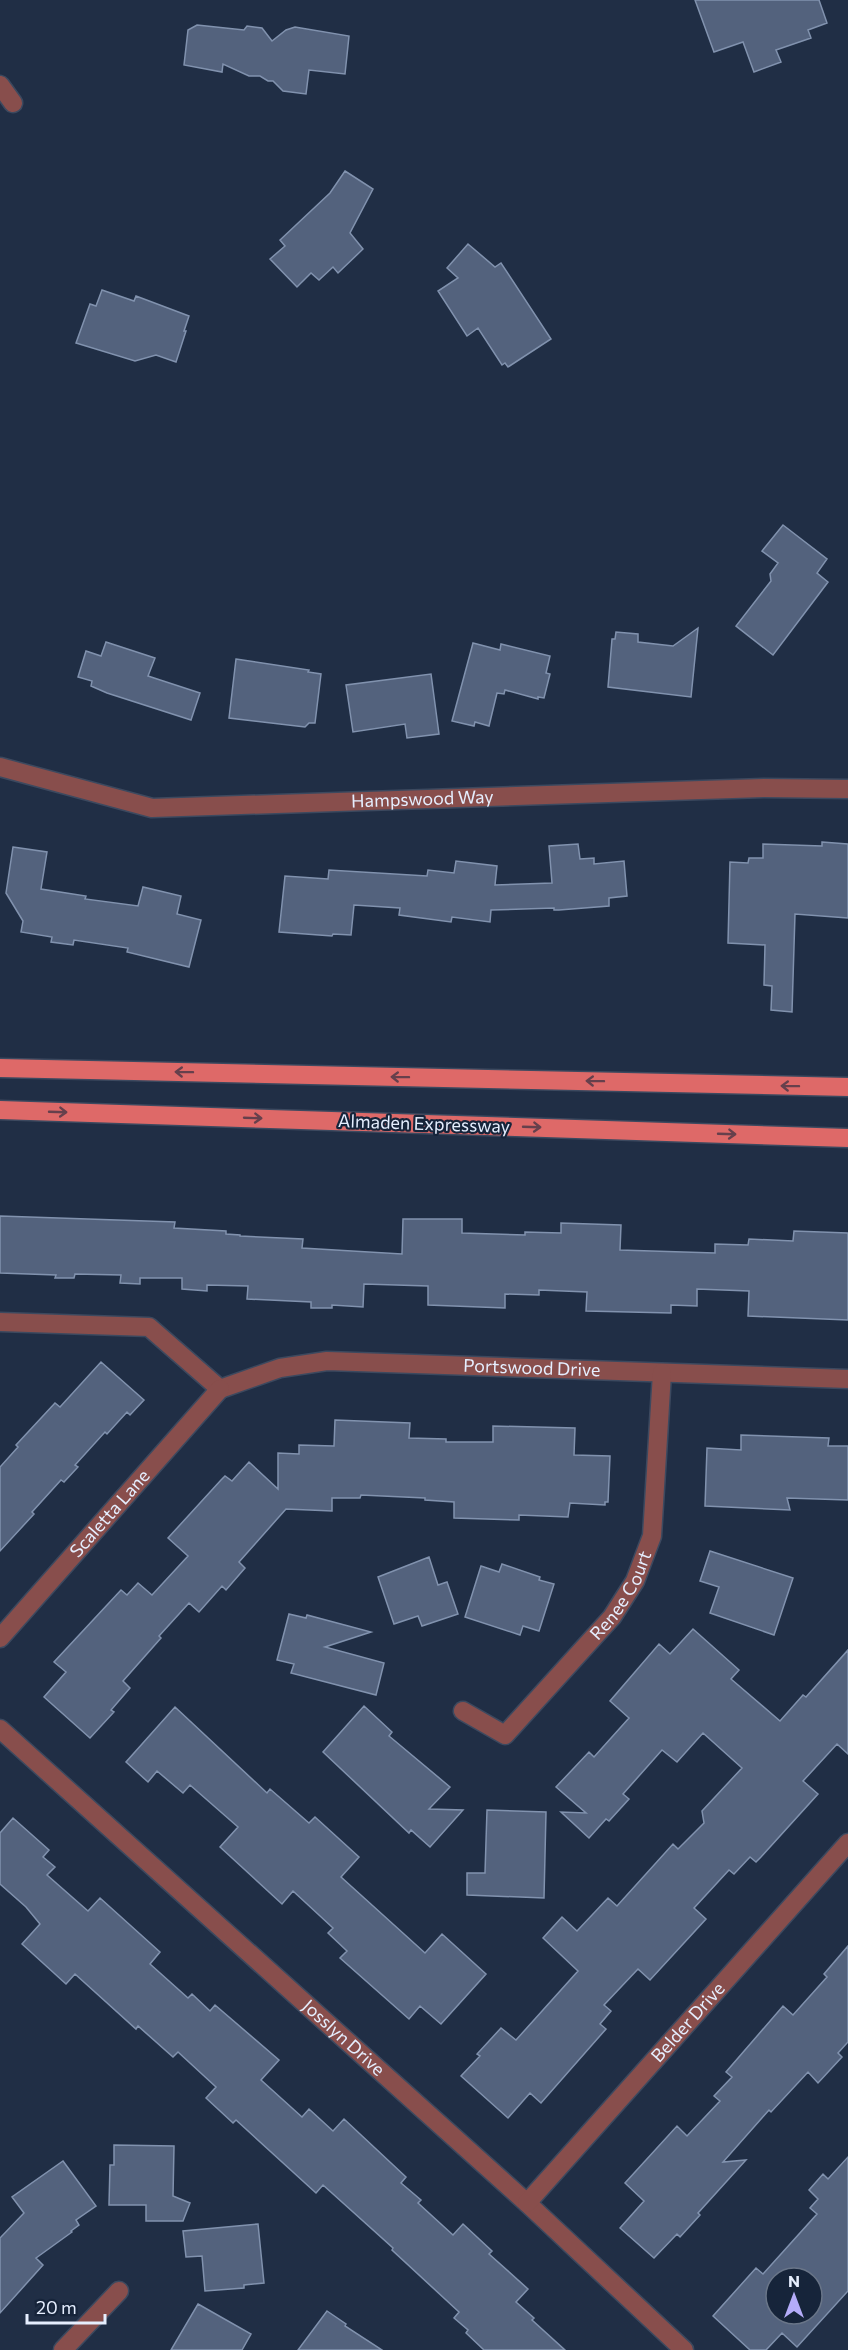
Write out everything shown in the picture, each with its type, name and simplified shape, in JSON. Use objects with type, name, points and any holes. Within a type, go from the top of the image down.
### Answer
[{"type":"main road","points":[[0,1068],[848,1087]]},
{"type":"main road","name":"Almaden Expressway","points":[[0,1110],[848,1138]]},
{"type":"street","points":[[0,85],[13,103]]},
{"type":"street","name":"Hampswood Way","points":[[0,767],[152,808],[764,788],[848,789]]},
{"type":"street","points":[[0,1322],[149,1327],[220,1389]]},
{"type":"street","name":"Portswood Drive","points":[[220,1389],[280,1368],[327,1361],[848,1379]]},
{"type":"street","name":"Renee Court","points":[[464,1710],[505,1735],[612,1617],[635,1581],[652,1536],[662,1373]]},
{"type":"street","name":"Scaletta Lane","points":[[0,1638],[220,1389]]},
{"type":"street","name":"Josslyn Drive","points":[[0,1729],[527,2203],[684,2350]]},
{"type":"street","name":"Belder Drive","points":[[527,2203],[848,1843]]},
{"type":"street","points":[[63,2350],[119,2291]]},
{"type":"building","points":[[695,0],[819,0],[827,23],[808,30],[811,38],[776,50],[781,62],[754,72],[743,42],[714,52]]},
{"type":"building","points":[[197,25],[244,30],[247,26],[262,28],[272,41],[286,30],[295,27],[349,36],[345,74],[309,70],[306,94],[283,91],[273,81],[260,76],[249,76],[223,64],[222,72],[184,65],[188,30]]},
{"type":"building","points":[[345,171],[373,189],[350,233],[363,249],[338,273],[333,267],[319,280],[311,273],[297,287],[270,259],[285,246],[280,240],[330,193]]},
{"type":"building","points":[[468,244],[495,267],[501,263],[551,339],[508,367],[505,363],[502,365],[478,328],[467,336],[438,291],[458,278],[447,268]]},
{"type":"building","points":[[102,290],[134,301],[136,296],[189,316],[176,362],[156,355],[135,361],[76,343],[90,304],[96,306]]},
{"type":"building","points":[[783,525],[827,559],[817,573],[828,582],[773,655],[736,626],[771,581],[770,574],[778,563],[762,551]]},
{"type":"building","points":[[698,628],[691,697],[608,687],[612,639],[615,639],[616,632],[638,634],[638,642],[673,646]]},
{"type":"building","points":[[106,642],[155,658],[148,676],[200,693],[191,720],[107,693],[91,686],[92,681],[78,677],[86,651],[101,656]]},
{"type":"building","points":[[473,643],[500,650],[501,644],[550,656],[546,673],[550,674],[544,698],[538,697],[538,699],[505,690],[504,694],[497,693],[489,726],[475,722],[474,726],[452,721]]},
{"type":"building","points":[[236,659],[309,670],[308,672],[321,674],[315,723],[309,723],[305,727],[229,718]]},
{"type":"building","points":[[431,674],[439,734],[407,738],[405,724],[353,732],[346,685]]},
{"type":"building","points":[[822,842],[848,844],[848,918],[795,914],[792,1012],[771,1010],[772,986],[764,985],[765,945],[728,943],[730,862],[748,863],[749,858],[763,858],[763,844],[822,846]]},
{"type":"building","points":[[578,844],[580,859],[594,858],[594,864],[624,861],[627,896],[609,898],[609,906],[559,910],[554,910],[554,908],[491,910],[490,922],[452,917],[451,922],[399,915],[400,908],[354,905],[351,935],[279,932],[285,876],[328,879],[329,870],[427,876],[428,870],[454,873],[456,861],[497,866],[495,885],[552,883],[549,846]]},
{"type":"building","points":[[13,847],[47,852],[41,889],[86,896],[85,899],[138,906],[143,887],[181,896],[177,914],[201,920],[189,967],[127,952],[128,948],[74,940],[73,945],[51,942],[52,937],[21,932],[23,921],[6,893]]},
{"type":"building","points":[[0,1216],[175,1222],[174,1228],[226,1231],[226,1234],[240,1236],[303,1239],[302,1248],[402,1254],[403,1219],[462,1219],[462,1233],[525,1235],[525,1232],[561,1233],[561,1223],[621,1225],[620,1250],[715,1253],[715,1244],[748,1245],[749,1239],[793,1241],[794,1231],[848,1233],[848,1320],[748,1316],[749,1291],[697,1289],[697,1306],[671,1305],[671,1313],[586,1311],[587,1292],[539,1290],[539,1295],[505,1294],[505,1308],[428,1305],[428,1286],[364,1284],[363,1307],[332,1305],[332,1308],[311,1308],[311,1302],[247,1299],[248,1286],[207,1285],[207,1291],[182,1289],[182,1278],[140,1278],[140,1284],[120,1283],[121,1275],[75,1274],[74,1278],[55,1278],[56,1275],[0,1273]]},
{"type":"building","points":[[101,1362],[144,1400],[130,1415],[127,1412],[107,1434],[105,1432],[75,1465],[78,1467],[64,1482],[61,1480],[0,1551],[0,1467],[18,1447],[16,1445],[55,1403],[60,1407]]},
{"type":"building","points":[[335,1420],[410,1423],[409,1438],[446,1439],[446,1442],[493,1442],[493,1426],[575,1428],[574,1455],[610,1456],[608,1502],[605,1502],[605,1505],[570,1503],[568,1517],[519,1515],[519,1520],[454,1518],[454,1502],[425,1500],[425,1498],[361,1495],[360,1498],[332,1498],[332,1511],[286,1509],[239,1562],[245,1568],[226,1590],[222,1586],[199,1612],[189,1603],[159,1636],[161,1638],[123,1681],[130,1688],[111,1710],[114,1712],[90,1738],[44,1697],[66,1672],[54,1662],[121,1590],[127,1595],[138,1583],[152,1595],[188,1556],[168,1538],[225,1476],[232,1481],[249,1462],[278,1489],[278,1453],[299,1454],[299,1445],[334,1446]]},
{"type":"building","points":[[741,1435],[829,1438],[828,1446],[848,1446],[848,1500],[787,1498],[790,1510],[705,1506],[707,1448],[741,1450]]},
{"type":"building","points":[[710,1551],[793,1578],[774,1635],[710,1613],[719,1587],[700,1581]]},
{"type":"building","points":[[429,1557],[438,1585],[447,1582],[458,1614],[422,1626],[418,1616],[394,1624],[378,1577]]},
{"type":"building","points":[[502,1564],[554,1584],[539,1631],[523,1626],[520,1635],[465,1617],[481,1566],[499,1572]]},
{"type":"building","points":[[289,1614],[306,1618],[307,1615],[371,1632],[325,1647],[384,1663],[376,1695],[291,1673],[294,1664],[277,1660]]},
{"type":"building","points":[[693,1629],[739,1670],[731,1679],[780,1721],[803,1695],[806,1697],[848,1650],[848,1754],[837,1744],[803,1781],[818,1794],[756,1862],[750,1857],[734,1874],[729,1870],[694,1908],[706,1919],[650,1980],[638,1969],[604,2005],[611,2011],[600,2024],[606,2029],[541,2103],[530,2093],[508,2118],[461,2076],[501,2028],[516,2040],[578,1971],[543,1938],[562,1917],[577,1931],[608,1898],[617,1906],[673,1844],[678,1849],[704,1823],[702,1811],[742,1768],[703,1733],[677,1762],[662,1750],[623,1794],[629,1799],[589,1838],[561,1812],[586,1813],[556,1787],[589,1752],[594,1757],[629,1718],[610,1701],[659,1644],[670,1654]]},
{"type":"building","points":[[364,1706],[392,1732],[389,1736],[450,1787],[429,1809],[463,1810],[430,1847],[411,1830],[409,1833],[323,1752]]},
{"type":"building","points":[[175,1707],[267,1793],[270,1789],[309,1823],[315,1817],[359,1857],[341,1877],[425,1953],[442,1934],[486,1974],[441,2024],[420,2006],[409,2019],[340,1958],[347,1951],[328,1933],[333,1928],[293,1891],[282,1904],[220,1847],[238,1827],[190,1785],[183,1793],[157,1771],[148,1782],[126,1762]]},
{"type":"building","points":[[487,1810],[546,1812],[544,1898],[467,1895],[467,1873],[485,1873]]},
{"type":"building","points":[[13,1818],[49,1850],[43,1857],[55,1867],[47,1875],[88,1911],[100,1898],[160,1952],[150,1964],[188,1998],[192,1994],[210,2011],[215,2005],[279,2060],[261,2080],[302,2117],[309,2109],[333,2131],[344,2119],[406,2177],[401,2183],[421,2200],[418,2203],[453,2235],[463,2224],[492,2251],[489,2254],[528,2289],[516,2302],[565,2350],[484,2350],[466,2333],[468,2330],[454,2318],[459,2312],[392,2250],[393,2248],[323,2185],[316,2193],[236,2120],[233,2123],[206,2098],[216,2087],[178,2052],[173,2057],[138,2026],[136,2029],[75,1974],[66,1984],[22,1944],[40,1924],[26,1907],[0,1884],[0,1833]]},
{"type":"building","points":[[848,1946],[848,2042],[838,2053],[842,2057],[818,2083],[808,2072],[771,2112],[769,2110],[723,2162],[746,2160],[698,2213],[700,2215],[680,2237],[677,2234],[654,2258],[620,2228],[644,2201],[625,2183],[677,2126],[687,2136],[720,2101],[714,2096],[732,2077],[726,2072],[783,2006],[793,2015],[827,1977],[824,1974]]},
{"type":"building","points":[[114,2145],[174,2146],[173,2196],[190,2203],[183,2221],[146,2221],[146,2205],[109,2205],[110,2165],[114,2165]]},
{"type":"building","points":[[848,2157],[848,2291],[824,2317],[824,2266],[770,2266],[817,2214],[810,2208],[818,2199],[809,2190],[823,2174],[828,2179]]},
{"type":"building","points":[[63,2161],[96,2206],[76,2220],[79,2225],[72,2232],[36,2258],[43,2265],[0,2313],[0,2238],[24,2213],[12,2197]]},
{"type":"building","points":[[258,2224],[264,2283],[244,2285],[244,2288],[205,2291],[202,2256],[186,2257],[183,2231]]},
{"type":"building","points":[[756,2268],[763,2274],[764,2326],[816,2326],[797,2347],[782,2333],[766,2350],[750,2350],[713,2316]]},
{"type":"building","points":[[198,2304],[251,2334],[242,2350],[171,2350]]},
{"type":"building","points":[[327,2311],[346,2324],[345,2326],[382,2350],[298,2350]]}]
